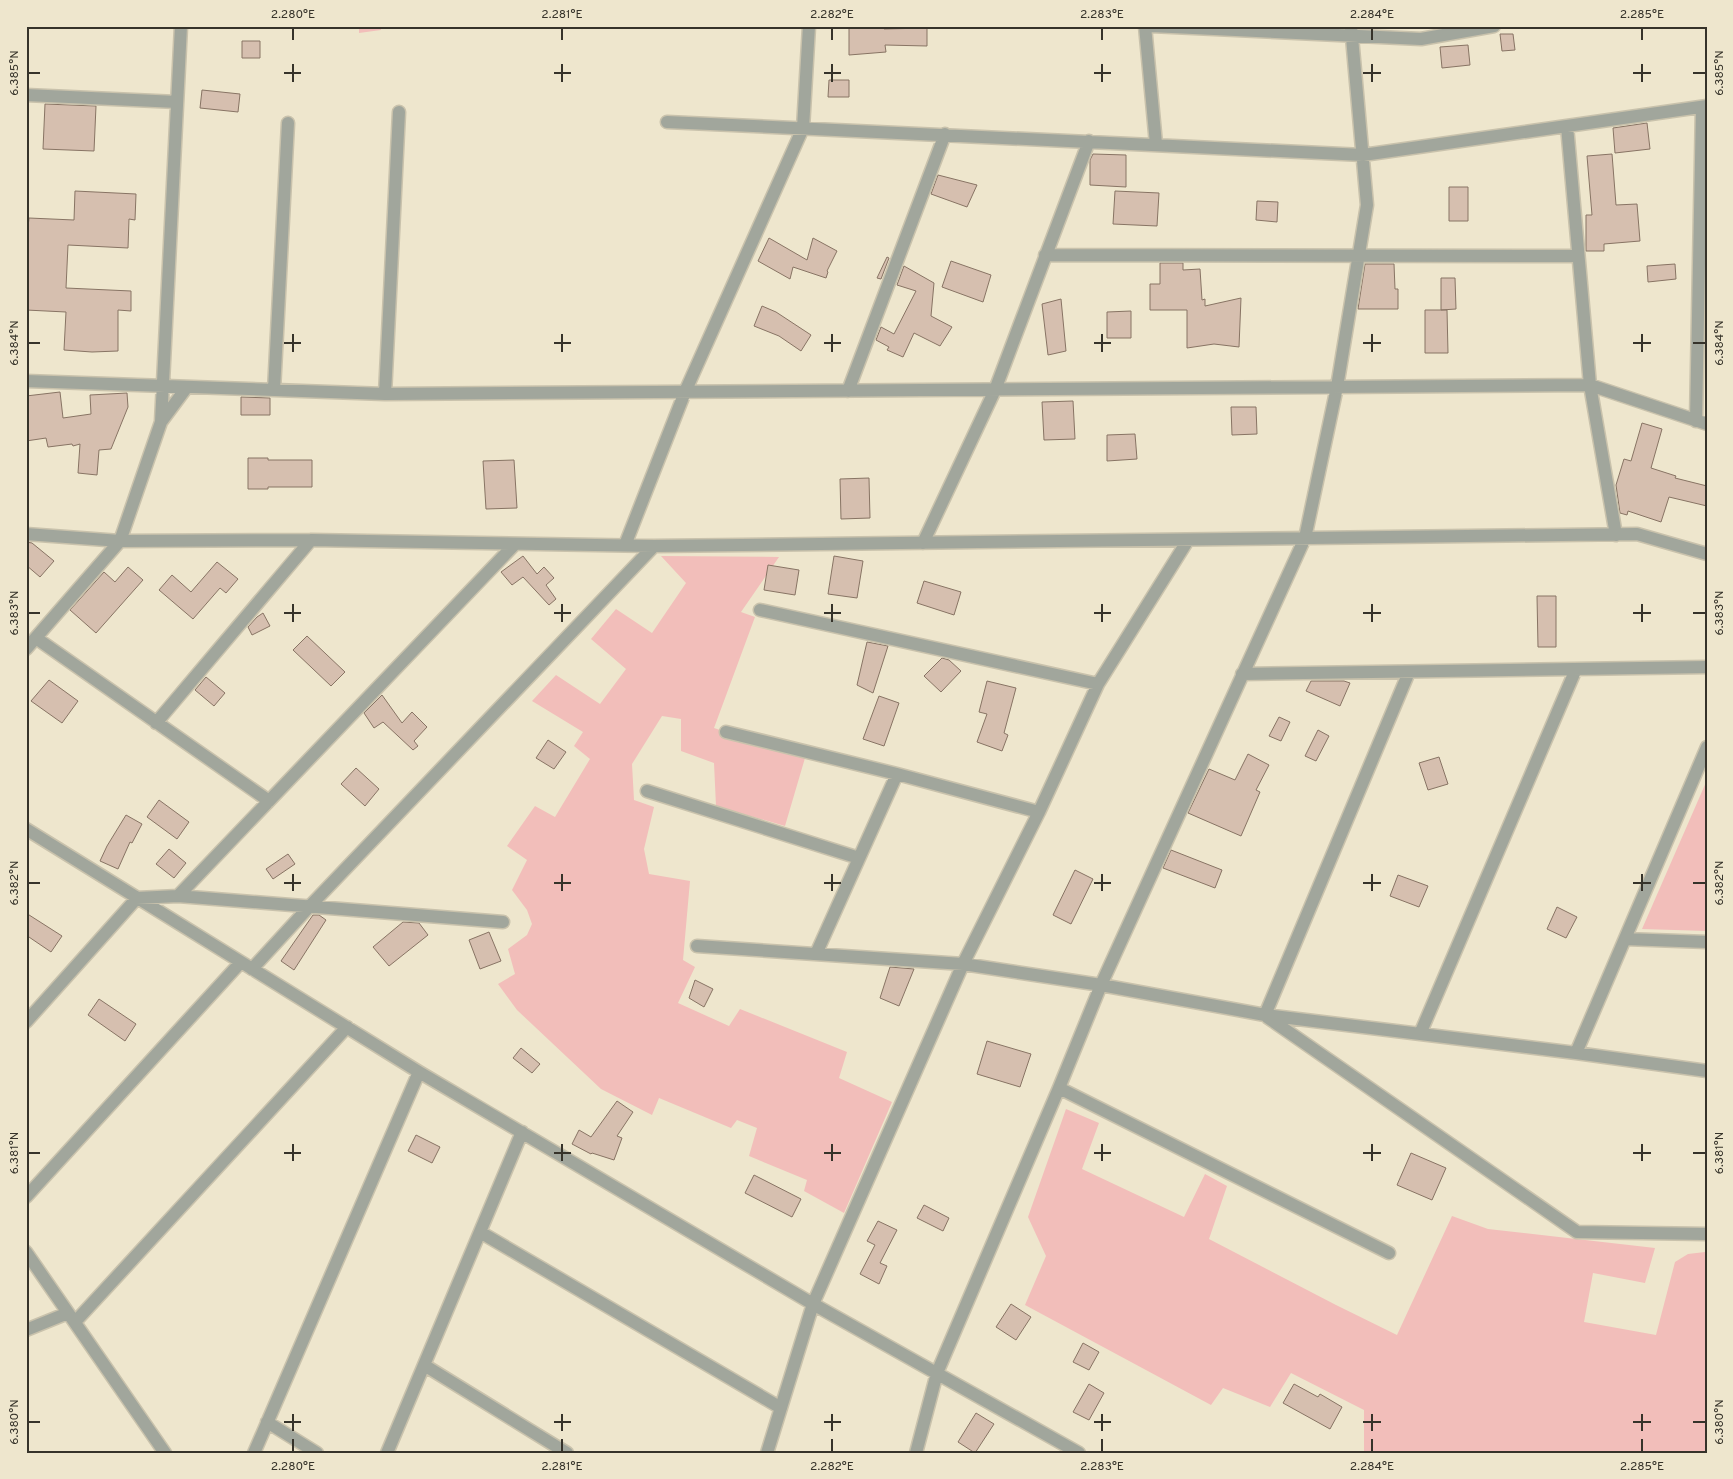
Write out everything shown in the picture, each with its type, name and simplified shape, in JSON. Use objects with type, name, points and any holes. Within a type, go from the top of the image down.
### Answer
[{"type":"street","points":[[26,648],[120,541],[161,422],[181,26]]},
{"type":"street","points":[[625,545],[685,392],[803,128],[808,26]]},
{"type":"street","points":[[1145,26],[1156,144]]},
{"type":"street","points":[[1150,26],[1351,31],[1421,39],[1494,26]]},
{"type":"street","points":[[916,1453],[937,1373],[1101,985],[1305,538],[1337,387],[1367,206],[1351,31]]},
{"type":"street","points":[[26,95],[177,102]]},
{"type":"street","points":[[26,380],[385,394],[1590,385],[1701,422],[1705,107],[1362,155],[667,122]]},
{"type":"street","points":[[385,394],[399,112]]},
{"type":"street","points":[[274,390],[288,123]]},
{"type":"street","points":[[1567,126],[1577,256],[1590,385],[1616,535]]},
{"type":"street","points":[[848,391],[946,134]]},
{"type":"street","points":[[923,543],[995,390],[1089,141]]},
{"type":"street","points":[[1045,255],[1577,256]]},
{"type":"street","points":[[161,422],[187,387]]},
{"type":"street","points":[[26,534],[120,541],[311,540],[654,546],[1637,534],[1707,554]]},
{"type":"street","points":[[156,723],[311,540]]},
{"type":"street","points":[[767,1453],[813,1304],[963,964],[1039,812],[1098,684],[1188,540]]},
{"type":"street","points":[[178,896],[515,544]]},
{"type":"street","points":[[26,1197],[247,966],[309,907],[654,546]]},
{"type":"street","points":[[760,610],[1098,684]]},
{"type":"street","points":[[36,638],[269,801]]},
{"type":"street","points":[[1242,674],[1707,667]]},
{"type":"street","points":[[1420,1034],[1576,669]]},
{"type":"street","points":[[1265,1016],[1409,672]]},
{"type":"street","points":[[726,732],[897,774],[1039,812]]},
{"type":"street","points":[[1576,1053],[1707,747]]},
{"type":"street","points":[[816,954],[897,774]]},
{"type":"street","points":[[648,791],[859,858]]},
{"type":"street","points":[[26,829],[419,1072],[813,1304],[1079,1453]]},
{"type":"street","points":[[26,1022],[137,898],[178,896],[503,922]]},
{"type":"street","points":[[1625,939],[1707,942]]},
{"type":"street","points":[[697,946],[963,964],[1101,985],[1265,1016],[1576,1053],[1707,1071]]},
{"type":"street","points":[[1265,1016],[1577,1232],[1707,1234]]},
{"type":"street","points":[[26,1330],[72,1317],[347,1027]]},
{"type":"street","points":[[254,1453],[419,1072]]},
{"type":"street","points":[[1059,1088],[1389,1254]]},
{"type":"street","points":[[387,1453],[522,1132]]},
{"type":"street","points":[[480,1232],[781,1408]]},
{"type":"street","points":[[26,1252],[165,1453]]},
{"type":"street","points":[[424,1365],[567,1453]]},
{"type":"street","points":[[267,1422],[317,1453]]},
{"type":"shaded area","points":[[359,26],[381,26],[381,30],[359,33]]},
{"type":"shaded area","points":[[661,556],[779,557],[741,612],[755,617],[714,728],[805,758],[785,826],[716,806],[714,763],[681,751],[681,719],[662,716],[632,764],[634,800],[654,807],[644,849],[649,874],[690,881],[683,960],[695,967],[678,1003],[729,1026],[740,1009],[847,1052],[839,1078],[892,1102],[844,1213],[804,1191],[807,1180],[749,1156],[757,1128],[737,1120],[731,1128],[659,1098],[652,1115],[601,1089],[517,1010],[498,984],[515,974],[508,949],[527,935],[532,924],[527,910],[512,890],[527,860],[507,846],[535,806],[555,817],[590,759],[574,746],[583,732],[532,701],[556,675],[600,704],[626,669],[591,639],[616,609],[652,633],[686,583]]},
{"type":"shaded area","points":[[1707,780],[1707,931],[1642,929]]},
{"type":"shaded area","points":[[1066,1109],[1099,1123],[1082,1169],[1184,1217],[1205,1174],[1227,1186],[1209,1239],[1397,1335],[1452,1216],[1488,1229],[1655,1248],[1645,1283],[1593,1273],[1584,1322],[1656,1335],[1675,1262],[1688,1254],[1705,1252],[1707,1260],[1707,1453],[1364,1453],[1364,1410],[1291,1373],[1270,1407],[1223,1388],[1211,1405],[1025,1305],[1046,1256],[1028,1217]]},
{"type":"building","points":[[849,26],[883,26],[884,29],[927,28],[927,46],[885,45],[886,52],[849,55]]},
{"type":"building","points":[[1500,34],[1513,34],[1515,50],[1502,51]]},
{"type":"building","points":[[242,41],[260,41],[260,58],[242,58]]},
{"type":"building","points":[[1468,45],[1470,65],[1442,68],[1440,47]]},
{"type":"building","points":[[829,80],[849,80],[849,97],[828,97]]},
{"type":"building","points":[[202,90],[240,94],[238,112],[200,108]]},
{"type":"building","points":[[45,104],[96,106],[94,151],[43,149]]},
{"type":"building","points":[[1647,123],[1650,149],[1615,153],[1613,128]]},
{"type":"building","points":[[1093,154],[1126,155],[1126,187],[1090,185],[1090,160]]},
{"type":"building","points":[[1612,154],[1616,205],[1637,204],[1640,241],[1604,244],[1604,251],[1586,251],[1586,215],[1592,215],[1587,156]]},
{"type":"building","points":[[938,175],[977,185],[967,207],[931,194]]},
{"type":"building","points":[[1449,187],[1468,187],[1468,221],[1449,221]]},
{"type":"building","points":[[75,191],[136,194],[135,220],[129,219],[128,248],[68,245],[66,288],[131,291],[131,311],[118,310],[118,351],[64,350],[66,312],[26,310],[26,245],[29,218],[74,220]]},
{"type":"building","points":[[1115,191],[1159,193],[1157,226],[1113,224]]},
{"type":"building","points":[[1257,201],[1278,202],[1277,222],[1256,220]]},
{"type":"building","points":[[769,238],[807,260],[813,238],[837,251],[827,271],[826,278],[793,267],[790,279],[758,261]]},
{"type":"building","points":[[887,257],[889,258],[881,279],[877,278]]},
{"type":"building","points":[[951,261],[991,275],[983,302],[942,287]]},
{"type":"building","points":[[1160,263],[1183,263],[1183,270],[1200,269],[1202,300],[1205,299],[1205,306],[1241,298],[1239,347],[1214,344],[1187,348],[1187,310],[1150,310],[1150,284],[1160,284]]},
{"type":"building","points":[[1365,264],[1394,264],[1395,289],[1398,289],[1398,309],[1358,309]]},
{"type":"building","points":[[1675,264],[1676,279],[1648,282],[1647,266]]},
{"type":"building","points":[[904,266],[934,283],[931,316],[952,327],[940,346],[914,333],[903,357],[887,350],[889,347],[876,340],[881,327],[894,334],[916,291],[897,285]]},
{"type":"building","points":[[1441,278],[1455,278],[1456,309],[1441,310]]},
{"type":"building","points":[[1061,299],[1066,351],[1048,355],[1042,304]]},
{"type":"building","points":[[762,306],[776,312],[811,335],[801,351],[779,336],[754,326]]},
{"type":"building","points":[[1425,310],[1447,310],[1448,353],[1425,353]]},
{"type":"building","points":[[1131,311],[1131,338],[1107,338],[1107,312]]},
{"type":"building","points":[[60,392],[63,418],[91,414],[90,395],[127,393],[128,407],[111,449],[99,450],[97,475],[78,473],[80,444],[48,447],[46,438],[26,441],[26,396]]},
{"type":"building","points":[[241,397],[270,398],[270,415],[241,415]]},
{"type":"building","points":[[1073,401],[1075,439],[1044,440],[1042,402]]},
{"type":"building","points":[[1231,407],[1256,407],[1257,434],[1232,435]]},
{"type":"building","points":[[1642,423],[1662,429],[1651,468],[1676,476],[1675,478],[1707,486],[1707,506],[1669,497],[1661,522],[1628,511],[1627,515],[1620,513],[1616,485],[1624,459],[1631,461]]},
{"type":"building","points":[[1135,434],[1137,459],[1107,461],[1107,435]]},
{"type":"building","points":[[248,458],[312,460],[312,487],[248,489]]},
{"type":"building","points":[[514,460],[517,508],[486,509],[483,461]]},
{"type":"building","points":[[869,478],[870,518],[841,519],[840,479]]},
{"type":"building","points":[[26,542],[32,543],[54,561],[40,577],[26,565]]},
{"type":"building","points":[[523,556],[537,574],[544,567],[554,578],[546,585],[556,599],[549,605],[523,577],[512,585],[501,572]]},
{"type":"building","points":[[834,556],[863,561],[857,598],[828,594]]},
{"type":"building","points":[[217,562],[238,579],[226,593],[220,588],[193,619],[159,590],[172,575],[191,592]]},
{"type":"building","points":[[768,565],[799,570],[795,595],[764,590]]},
{"type":"building","points":[[128,567],[143,580],[96,633],[70,610],[104,572],[115,582]]},
{"type":"building","points":[[924,581],[961,592],[954,615],[917,603]]},
{"type":"building","points":[[1537,596],[1556,596],[1556,647],[1538,647]]},
{"type":"building","points":[[263,613],[270,626],[252,635],[248,627]]},
{"type":"building","points":[[307,636],[345,672],[331,686],[293,650]]},
{"type":"building","points":[[867,642],[888,646],[873,693],[857,685]]},
{"type":"building","points":[[942,658],[949,660],[961,671],[941,692],[924,676]]},
{"type":"building","points":[[206,677],[225,693],[214,706],[195,690]]},
{"type":"building","points":[[49,680],[78,701],[62,723],[31,701]]},
{"type":"building","points":[[987,681],[1016,688],[1004,733],[1008,735],[1002,751],[977,742],[987,714],[979,712]]},
{"type":"building","points":[[1311,681],[1344,681],[1350,683],[1340,706],[1306,691]]},
{"type":"building","points":[[382,695],[402,723],[412,712],[427,727],[414,741],[418,746],[413,750],[383,722],[374,728],[364,713]]},
{"type":"building","points":[[879,696],[899,703],[884,746],[863,739]]},
{"type":"building","points":[[1279,717],[1290,722],[1281,741],[1269,736]]},
{"type":"building","points":[[1318,730],[1329,736],[1316,761],[1305,756]]},
{"type":"building","points":[[548,740],[566,752],[554,769],[536,758]]},
{"type":"building","points":[[1248,754],[1269,765],[1256,790],[1260,792],[1241,836],[1188,813],[1209,769],[1235,780]]},
{"type":"building","points":[[1439,757],[1448,784],[1428,790],[1419,763]]},
{"type":"building","points":[[356,768],[379,789],[365,806],[341,784]]},
{"type":"building","points":[[159,800],[189,822],[177,839],[147,817]]},
{"type":"building","points":[[126,815],[142,824],[132,843],[130,842],[118,869],[100,861]]},
{"type":"building","points":[[169,849],[186,863],[174,878],[156,864]]},
{"type":"building","points":[[1171,850],[1222,870],[1215,888],[1163,868]]},
{"type":"building","points":[[288,854],[295,864],[273,879],[266,869]]},
{"type":"building","points":[[1075,870],[1093,879],[1071,924],[1053,915]]},
{"type":"building","points":[[1398,875],[1428,886],[1419,907],[1390,896]]},
{"type":"building","points":[[1557,907],[1577,917],[1566,938],[1547,929]]},
{"type":"building","points":[[26,913],[62,936],[51,952],[26,935]]},
{"type":"building","points":[[313,915],[319,915],[326,920],[294,970],[281,961]]},
{"type":"building","points":[[403,922],[419,923],[428,935],[389,966],[373,947]]},
{"type":"building","points":[[489,932],[501,961],[480,969],[469,940]]},
{"type":"building","points":[[890,967],[914,969],[899,1006],[880,998]]},
{"type":"building","points":[[695,980],[713,989],[704,1007],[689,998]]},
{"type":"building","points":[[99,999],[136,1024],[125,1041],[88,1015]]},
{"type":"building","points":[[987,1041],[1031,1054],[1020,1087],[977,1074]]},
{"type":"building","points":[[521,1048],[540,1064],[532,1073],[513,1058]]},
{"type":"building","points":[[617,1101],[633,1112],[617,1136],[622,1138],[614,1160],[591,1154],[572,1144],[579,1130],[591,1137]]},
{"type":"building","points":[[416,1135],[440,1147],[432,1163],[408,1151]]},
{"type":"building","points":[[1411,1153],[1446,1168],[1432,1200],[1397,1185]]},
{"type":"building","points":[[754,1175],[801,1199],[792,1217],[745,1193]]},
{"type":"building","points":[[924,1205],[949,1218],[943,1231],[917,1218]]},
{"type":"building","points":[[878,1221],[897,1230],[880,1263],[887,1266],[879,1284],[860,1274],[875,1245],[867,1241]]},
{"type":"building","points":[[1011,1304],[1031,1317],[1016,1340],[996,1327]]},
{"type":"building","points":[[1083,1343],[1099,1352],[1089,1370],[1073,1362]]},
{"type":"building","points":[[1089,1384],[1104,1393],[1089,1420],[1073,1412]]},
{"type":"building","points":[[1294,1384],[1318,1397],[1320,1394],[1342,1407],[1330,1429],[1283,1403]]},
{"type":"building","points":[[976,1413],[994,1424],[975,1453],[958,1442]]}]
